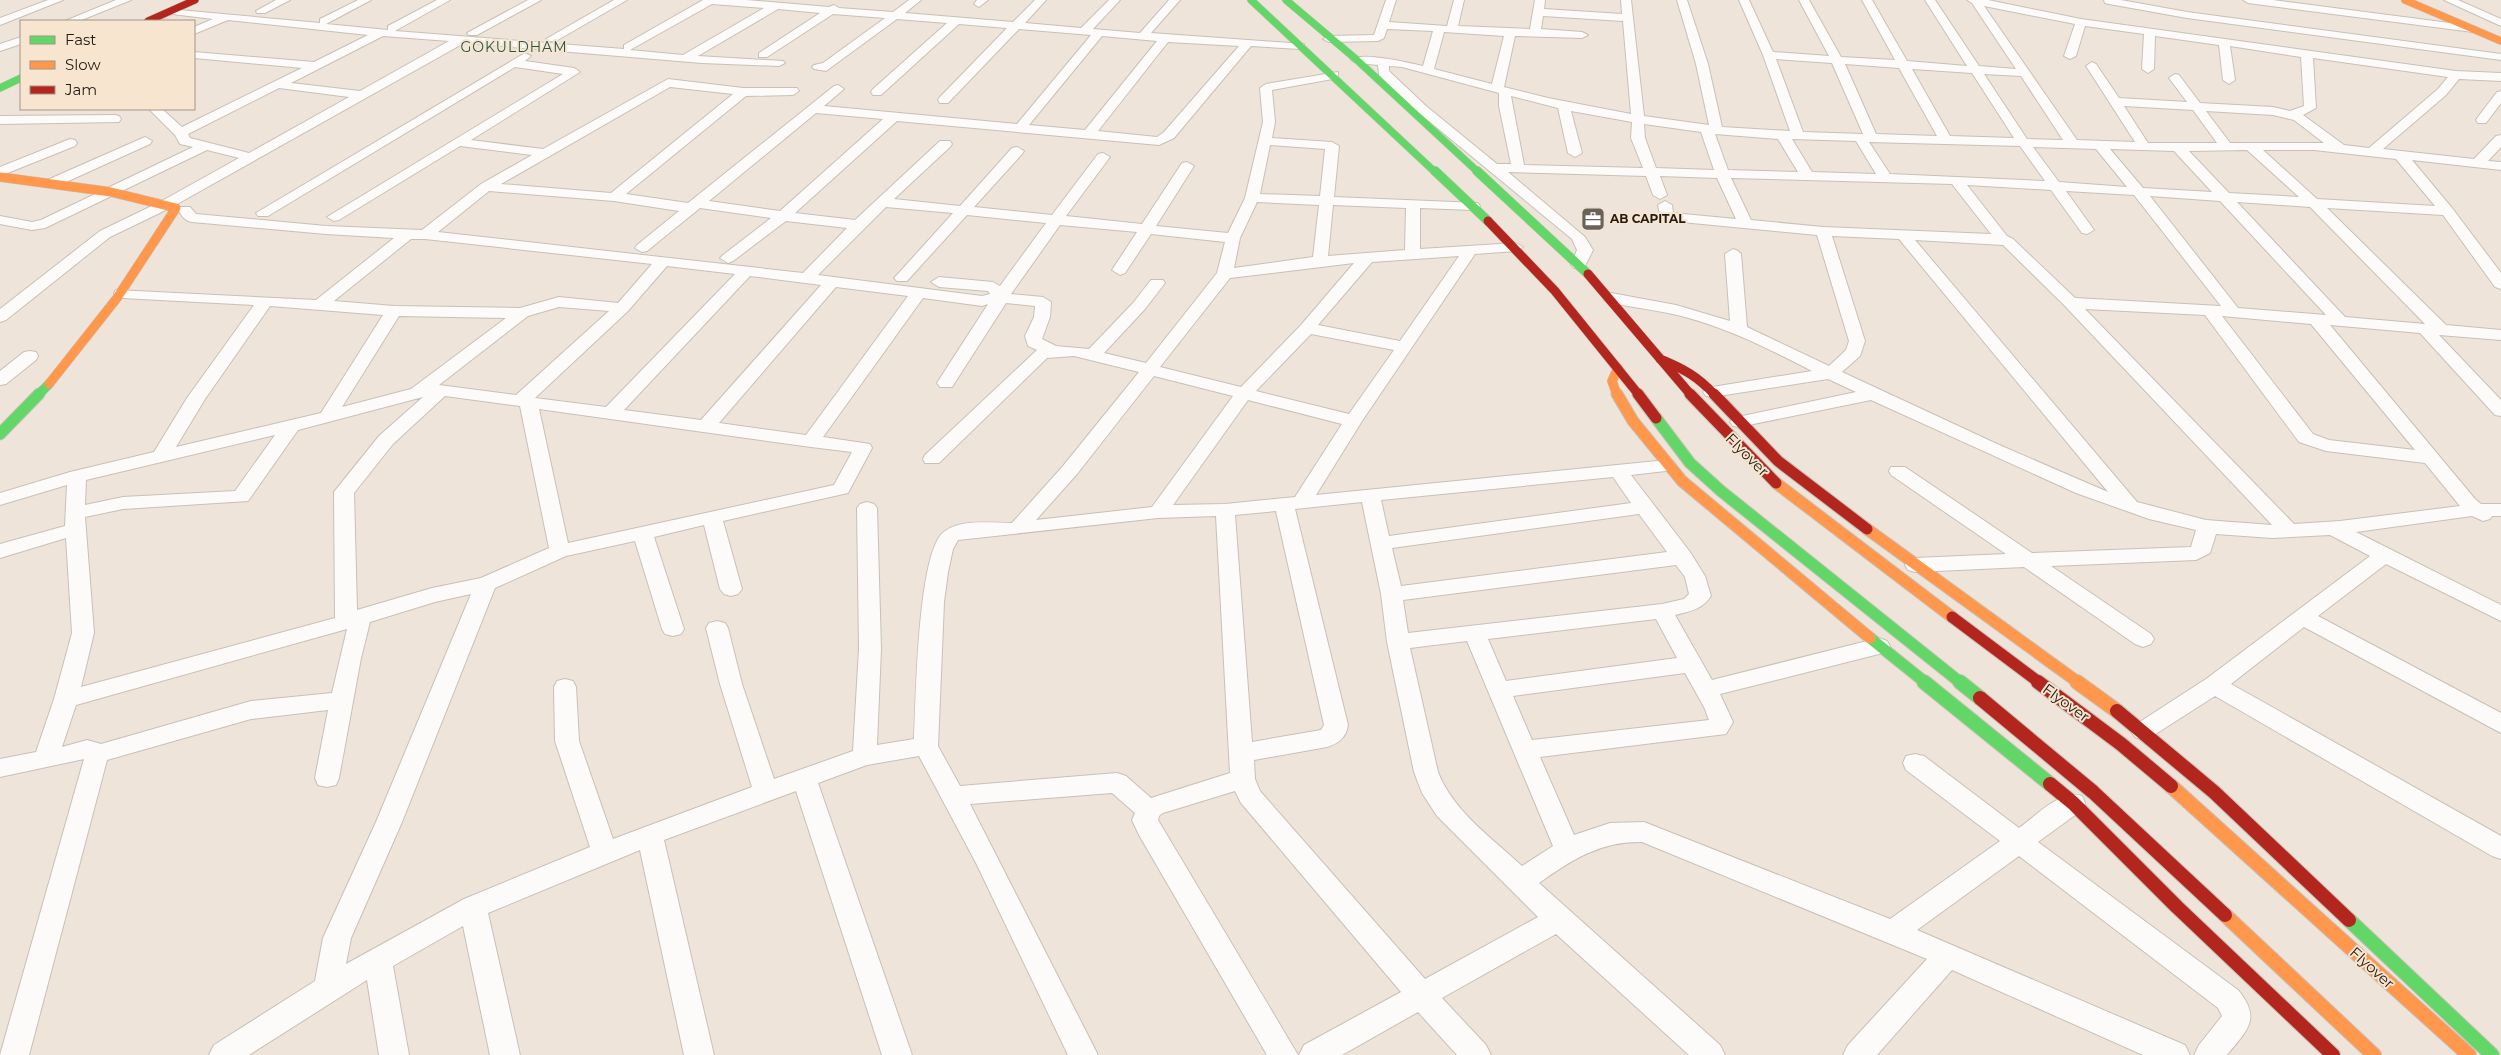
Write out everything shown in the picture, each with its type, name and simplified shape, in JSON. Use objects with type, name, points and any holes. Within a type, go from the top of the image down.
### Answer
[{"type":"main road","points":[[150,20],[195,0]]},
{"type":"main road","points":[[1251,0],[1321,63],[1516,247],[1618,368],[1690,463],[1721,491],[2011,723],[2093,792],[2374,1055]]},
{"type":"main road","points":[[1286,0],[1329,39],[1340,46]]},
{"type":"main road","points":[[2405,0],[2501,41]]},
{"type":"main road","points":[[2418,0],[2498,33]]},
{"type":"main road","points":[[1300,44],[1318,38],[1340,46]]},
{"type":"main road","name":"Flyover","points":[[1340,46],[1472,169],[1579,265],[1610,298],[1736,446],[1780,487],[2121,744],[2183,796],[2469,1055]]},
{"type":"main road","points":[[1321,63],[1341,65],[1357,60]]},
{"type":"main road","points":[[0,88],[20,78]]},
{"type":"main road","points":[[0,177],[111,192],[175,208],[122,292],[31,403],[0,434]]},
{"type":"main road","points":[[1660,358],[1700,378],[1739,422],[1810,487],[2143,731],[2214,792],[2492,1055]]},
{"type":"main road","points":[[1618,368],[1612,377],[1613,386],[1618,398],[1667,466],[1701,498],[1879,646],[1980,725],[2074,804],[2177,907],[2333,1055]]},
{"type":"street","points":[[3,19],[58,0]]},
{"type":"street","points":[[73,20],[126,0]]},
{"type":"street","points":[[260,11],[285,0]]},
{"type":"street","points":[[324,21],[366,0]]},
{"type":"street","points":[[180,134],[445,0]]},
{"type":"street","points":[[0,317],[105,234],[175,208],[251,158],[536,0]]},
{"type":"street","points":[[263,213],[547,42],[622,0]]},
{"type":"street","points":[[628,47],[710,0],[780,3],[832,10],[1166,38],[1248,44],[1300,44]]},
{"type":"street","points":[[763,55],[846,0]]},
{"type":"street","points":[[818,67],[826,67],[916,0]]},
{"type":"street","points":[[944,100],[1041,0]]},
{"type":"street","points":[[1084,31],[1115,0]]},
{"type":"street","points":[[1143,36],[1175,0]]},
{"type":"street","points":[[1329,39],[1378,38],[1391,0]]},
{"type":"street","points":[[1452,29],[1459,0]]},
{"type":"street","points":[[1626,0],[1638,120],[1638,138],[1662,200],[1666,218],[1823,231],[2002,239],[2008,242],[2071,303],[2289,531]]},
{"type":"street","points":[[1682,0],[1702,64],[1712,130],[1722,173],[1746,224]]},
{"type":"street","points":[[1744,0],[1769,56],[1798,136]]},
{"type":"street","points":[[1804,0],[1838,60],[1865,138],[1884,177]]},
{"type":"street","points":[[1867,0],[1905,64],[1946,140]]},
{"type":"street","points":[[1930,0],[2023,142],[2087,230]]},
{"type":"street","points":[[2020,11],[2033,0]]},
{"type":"street","points":[[2248,0],[2274,8],[2421,22],[2472,29]]},
{"type":"street","points":[[2449,0],[2501,23]]},
{"type":"street","points":[[1974,1],[2020,11],[2160,11],[2501,56]]},
{"type":"street","points":[[1974,1],[2072,143]]},
{"type":"street","points":[[425,235],[486,187],[668,83],[685,67],[780,3]]},
{"type":"street","points":[[1535,32],[1539,6],[1628,18]]},
{"type":"street","points":[[172,10],[227,17],[547,42],[685,67],[702,60],[780,64]]},
{"type":"street","points":[[2137,30],[2160,11]]},
{"type":"street","points":[[2099,12],[2137,30],[2456,75],[2501,77]]},
{"type":"street","points":[[2070,56],[2099,12]]},
{"type":"street","points":[[195,31],[227,17]]},
{"type":"street","points":[[3,19],[20,20]]},
{"type":"street","points":[[877,92],[957,20]]},
{"type":"street","points":[[2421,22],[2441,73]]},
{"type":"street","points":[[1382,25],[1512,33],[1582,34]]},
{"type":"street","points":[[2270,26],[2278,50]]},
{"type":"street","points":[[1428,70],[1439,28]]},
{"type":"street","points":[[1020,128],[1100,32]]},
{"type":"street","points":[[2148,69],[2150,32]]},
{"type":"street","points":[[1512,33],[1501,90],[1518,168]]},
{"type":"street","points":[[2352,37],[2365,62]]},
{"type":"street","points":[[1089,134],[1166,38]]},
{"type":"street","points":[[0,48],[20,40]]},
{"type":"street","points":[[2224,42],[2229,80]]},
{"type":"street","points":[[813,109],[894,118],[1159,141],[1169,135],[1248,44]]},
{"type":"street","points":[[2291,115],[2310,108],[2311,94],[2307,54]]},
{"type":"street","points":[[195,55],[316,66]]},
{"type":"street","points":[[1769,56],[2023,73]]},
{"type":"street","points":[[195,68],[216,58]]},
{"type":"street","points":[[1357,60],[1386,62],[1428,70],[1564,106],[1638,120],[1712,130],[1783,136],[2178,147],[2339,148],[2501,166]]},
{"type":"street","points":[[1386,62],[1383,66],[1383,72],[1422,110],[1578,237],[1585,250],[1579,265]]},
{"type":"street","points":[[334,217],[574,72],[513,63]]},
{"type":"street","points":[[2092,66],[2144,146]]},
{"type":"street","points":[[2373,151],[2442,92],[2456,75]]},
{"type":"street","points":[[1018,529],[1070,470],[1225,274],[1233,238],[1252,198],[1265,141],[1269,122],[1266,88],[1334,76]]},
{"type":"street","points":[[2175,78],[2227,147]]},
{"type":"street","points":[[668,83],[743,92],[792,92]]},
{"type":"street","points":[[280,85],[364,95]]},
{"type":"street","points":[[642,248],[838,89]]},
{"type":"street","points":[[614,197],[743,92]]},
{"type":"street","points":[[2482,120],[2499,100]]},
{"type":"street","points":[[2116,102],[2198,108],[2205,105],[2273,111],[2298,118],[2339,148]]},
{"type":"street","points":[[1564,106],[1575,153]]},
{"type":"street","points":[[962,124],[976,109]]},
{"type":"street","points":[[156,110],[185,141],[251,158]]},
{"type":"street","points":[[0,120],[113,114],[119,135]]},
{"type":"street","points":[[728,258],[783,216],[894,118]]},
{"type":"street","points":[[1783,136],[1807,175]]},
{"type":"street","points":[[2477,164],[2501,139]]},
{"type":"street","points":[[50,184],[145,140]]},
{"type":"street","points":[[1265,141],[1332,146],[1320,261]]},
{"type":"street","points":[[457,142],[546,153]]},
{"type":"street","points":[[0,172],[70,143]]},
{"type":"street","points":[[812,273],[858,225],[945,144]]},
{"type":"street","points":[[2099,144],[2138,190],[2233,312]]},
{"type":"street","points":[[0,220],[38,226],[205,146]]},
{"type":"street","points":[[2178,147],[2340,321]]},
{"type":"street","points":[[2252,147],[2314,203],[2433,329],[2501,411]]},
{"type":"street","points":[[902,278],[1017,152]]},
{"type":"street","points":[[2399,154],[2498,276]]},
{"type":"street","points":[[946,383],[999,297],[1103,158]]},
{"type":"street","points":[[1120,270],[1187,166]]},
{"type":"street","points":[[1493,168],[1956,180],[2447,211]]},
{"type":"street","points":[[1956,180],[2002,239]]},
{"type":"street","points":[[486,187],[614,197],[858,225]]},
{"type":"street","points":[[1252,198],[1473,206]]},
{"type":"street","points":[[883,202],[1233,238]]},
{"type":"street","points":[[1412,255],[1413,205]]},
{"type":"street","points":[[175,208],[439,224],[728,258],[812,273],[833,281],[982,301],[999,297],[1042,302],[1042,317],[1033,336],[1034,342],[1052,350]]},
{"type":"street","points":[[175,208],[192,218],[326,230],[425,235],[663,261],[745,272],[812,273],[902,278],[993,287],[999,297]]},
{"type":"street","points":[[1712,392],[1831,373],[1854,352],[1858,341],[1856,328],[1823,231]]},
{"type":"street","points":[[321,304],[408,234]]},
{"type":"street","points":[[1904,236],[2130,506]]},
{"type":"street","points":[[1225,274],[1320,261],[1516,247]]},
{"type":"street","points":[[1283,1055],[1145,820],[1148,810],[1243,766],[1327,738],[1335,732],[1336,725],[1293,503],[1405,347],[1470,251]]},
{"type":"street","points":[[1733,254],[1739,330]]},
{"type":"street","points":[[1158,512],[1243,395],[1307,328],[1367,258]]},
{"type":"street","points":[[524,401],[622,308],[663,261]]},
{"type":"street","points":[[611,413],[745,272]]},
{"type":"street","points":[[706,426],[833,281]]},
{"type":"street","points":[[1093,355],[1157,283]]},
{"type":"street","points":[[122,292],[264,303],[321,304],[394,311],[522,313]]},
{"type":"street","points":[[811,441],[919,292]]},
{"type":"street","points":[[1610,298],[1678,310],[1739,330],[2050,475],[2130,506],[2207,526],[2253,531],[2289,531],[2475,510],[2501,510]]},
{"type":"street","points":[[418,393],[522,313],[537,306],[560,300],[622,308]]},
{"type":"street","points":[[161,456],[196,398],[264,303]]},
{"type":"street","points":[[2071,303],[2209,310],[2501,335]]},
{"type":"street","points":[[2209,310],[2306,438],[2326,445],[2430,458]]},
{"type":"street","points":[[328,416],[394,311]]},
{"type":"street","points":[[2316,319],[2475,510],[2501,523]]},
{"type":"street","points":[[1307,328],[1405,347]]},
{"type":"street","points":[[932,459],[1041,354],[1052,350],[1065,349],[1093,355],[1243,395],[1353,421]]},
{"type":"street","points":[[0,380],[30,356]]},
{"type":"street","points":[[0,499],[77,476],[291,426],[432,389],[863,448],[841,489],[560,551],[486,584],[432,595],[66,699]]},
{"type":"street","points":[[327,778],[342,700],[353,619],[344,492],[386,440],[440,390]]},
{"type":"street","points":[[1739,422],[1873,394]]},
{"type":"street","points":[[524,401],[560,551]]},
{"type":"street","points":[[0,551],[123,503],[241,497],[291,426]]},
{"type":"street","points":[[1083,1055],[926,746],[932,600],[946,541],[957,532],[1018,529],[1158,512],[1225,510],[1370,494],[1667,466]]},
{"type":"street","points":[[1398,642],[1475,635],[1662,611],[1691,604],[1700,596],[1695,576],[1683,557],[1618,471]]},
{"type":"street","points":[[1898,471],[2144,639]]},
{"type":"street","points":[[45,760],[66,699],[83,633],[76,521],[77,476]]},
{"type":"street","points":[[1370,494],[1392,594],[1398,642],[1426,772],[1434,793],[1446,809],[1558,919],[1710,1055]]},
{"type":"street","points":[[1382,543],[1645,507]]},
{"type":"street","points":[[865,756],[870,649],[867,508]]},
{"type":"street","points":[[1225,510],[1243,766],[1250,796],[1422,996],[1476,1055]]},
{"type":"street","points":[[712,517],[731,588]]},
{"type":"street","points":[[1915,565],[2196,553],[2203,548],[2207,526]]},
{"type":"street","points":[[2330,527],[2501,614]]},
{"type":"street","points":[[642,532],[673,629]]},
{"type":"street","points":[[2143,731],[2214,685],[2384,555]]},
{"type":"street","points":[[1392,594],[1683,557]]},
{"type":"street","points":[[328,988],[337,938],[389,822],[486,584]]},
{"type":"street","points":[[1523,750],[1718,728],[1721,722],[1707,689],[1662,611]]},
{"type":"street","points":[[2302,617],[2501,724]]},
{"type":"street","points":[[717,628],[731,684],[766,791]]},
{"type":"street","points":[[1475,635],[1523,750],[1567,848]]},
{"type":"street","points":[[1707,689],[1879,646]]},
{"type":"street","points":[[1499,690],[1692,664]]},
{"type":"street","points":[[2214,685],[2501,849]]},
{"type":"street","points":[[565,687],[567,741],[605,854]]},
{"type":"street","points":[[98,754],[251,710],[342,700]]},
{"type":"street","points":[[224,1055],[328,988],[473,907],[517,887],[766,791],[865,756],[926,746]]},
{"type":"street","points":[[0,768],[45,760],[87,749],[96,751],[98,754]]},
{"type":"street","points":[[14,1055],[98,754]]},
{"type":"street","points":[[1915,763],[2228,999],[2236,1009],[2237,1020],[2209,1055]]},
{"type":"street","points":[[804,778],[897,1055]]},
{"type":"street","points":[[952,796],[1117,783],[1148,810]]},
{"type":"street","points":[[1892,932],[2074,804]]},
{"type":"street","points":[[1521,881],[1567,848],[1615,832],[1630,830],[1644,832],[1948,955],[2175,1055]]},
{"type":"street","points":[[650,835],[699,1055]]},
{"type":"street","points":[[473,907],[505,1055]]},
{"type":"street","points":[[1314,1055],[1558,919]]},
{"type":"street","points":[[1858,1055],[1948,955]]},
{"type":"street","points":[[378,960],[394,1055]]},
{"type":"traffic: fast","points":[[1251,0],[1488,221]]},
{"type":"traffic: fast","points":[[1286,0],[1357,60],[1588,274]]},
{"type":"traffic: fast","points":[[0,88],[20,78]]},
{"type":"traffic: fast","points":[[0,434],[49,384]]},
{"type":"traffic: fast","points":[[1656,418],[1690,463],[1721,491],[1980,698]]},
{"type":"traffic: fast","points":[[1870,638],[2050,784]]},
{"type":"traffic: fast","points":[[2349,920],[2492,1055]]},
{"type":"traffic: slow","points":[[2405,0],[2501,41]]},
{"type":"traffic: slow","points":[[0,177],[111,192],[176,208],[117,298],[49,384]]},
{"type":"traffic: slow","points":[[1618,368],[1612,381],[1617,395],[1633,421],[1682,481],[1870,638]]},
{"type":"traffic: slow","points":[[1776,483],[1952,617]]},
{"type":"traffic: slow","points":[[1867,529],[2117,711]]},
{"type":"traffic: slow","points":[[2171,786],[2469,1055]]},
{"type":"traffic: slow","points":[[2225,915],[2374,1055]]},
{"type":"traffic: jam","points":[[150,20],[195,0]]},
{"type":"traffic: jam","points":[[1488,221],[1555,291],[1597,341],[1656,418]]},
{"type":"traffic: jam","points":[[1588,274],[1701,407],[1776,483]]},
{"type":"traffic: jam","points":[[1660,359],[1687,370],[1700,379],[1778,461],[1867,529]]},
{"type":"traffic: jam","points":[[1952,617],[2121,744],[2171,786]]},
{"type":"traffic: jam","points":[[1980,698],[2093,792],[2225,915]]},
{"type":"traffic: jam","points":[[2117,711],[2214,792],[2349,920]]},
{"type":"traffic: jam","points":[[2050,784],[2073,803],[2177,907],[2333,1055]]},
{"type":"place","name":"AB CAPITAL","points":[[1593,219]]},
{"type":"district","name":"GOKULDHAM","points":[[514,47]]}]
